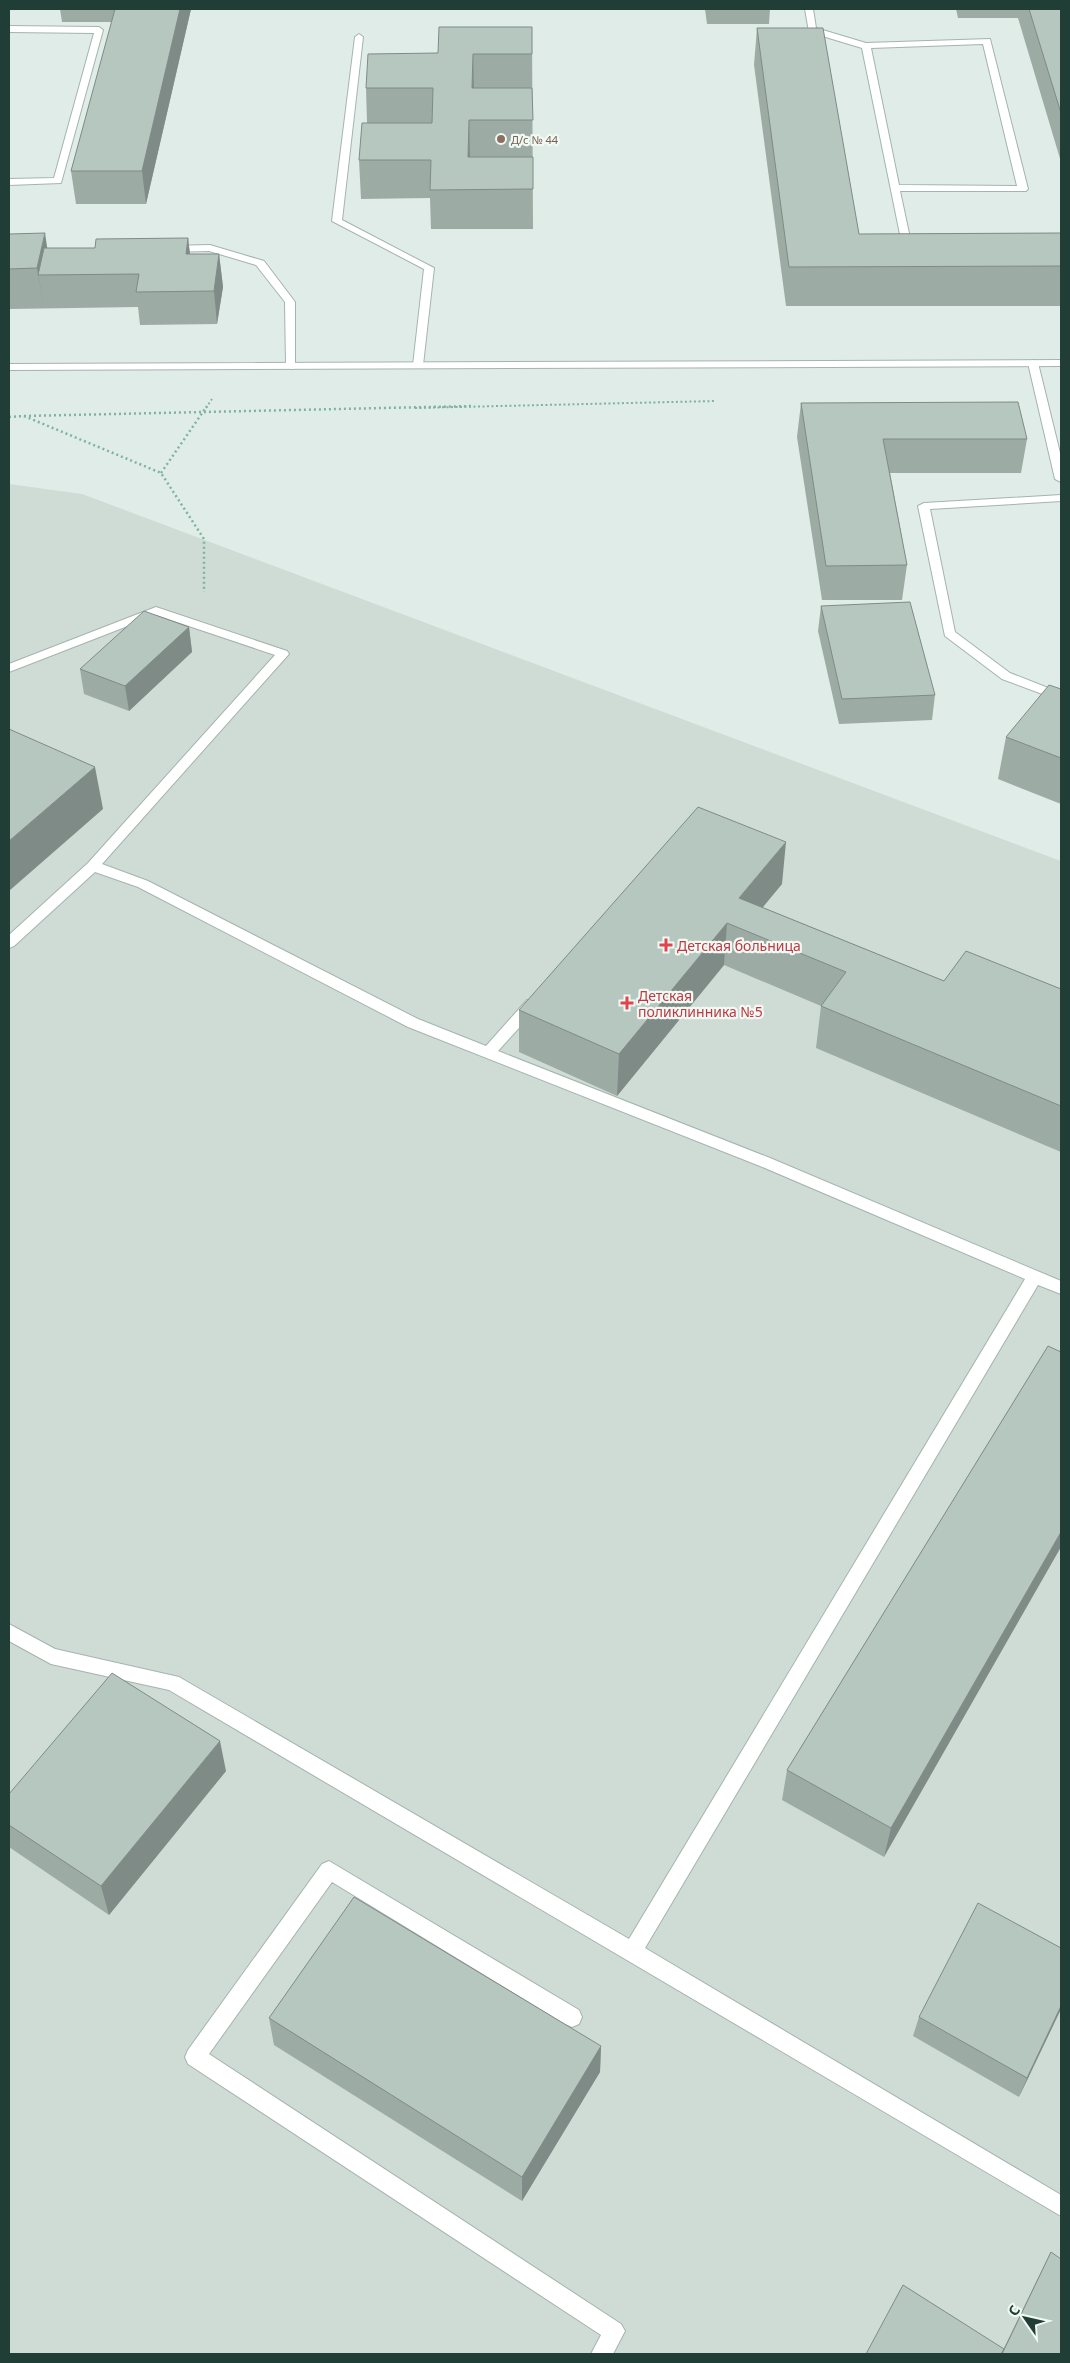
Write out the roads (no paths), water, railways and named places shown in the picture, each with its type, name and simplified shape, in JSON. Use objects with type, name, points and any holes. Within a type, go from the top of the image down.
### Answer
[{"type":"street","points":[[809,9],[812,30],[866,46],[987,41],[1023,189],[895,188]]},
{"type":"street","points":[[9,29],[99,30],[58,181],[9,182]]},
{"type":"street","points":[[359,37],[337,221],[429,268],[418,365]]},
{"type":"street","points":[[866,46],[910,264]]},
{"type":"street","points":[[162,249],[210,248],[260,263],[290,302],[291,366]]},
{"type":"street","points":[[1033,363],[1061,479]]},
{"type":"street","points":[[9,367],[1061,363]]},
{"type":"street","points":[[1061,498],[924,506],[949,633],[1006,676],[1061,697]]},
{"type":"street","points":[[9,668],[156,611],[283,654],[93,866],[9,942]]},
{"type":"street","points":[[93,866],[143,884],[413,1023],[765,1162],[1061,1288]]},
{"type":"street","points":[[490,1052],[543,992]]},
{"type":"street","points":[[632,1951],[1034,1277]]},
{"type":"street","points":[[9,1632],[51,1656],[173,1683],[632,1951],[1061,2206]]},
{"type":"street","points":[[572,2017],[329,1870],[195,2057],[614,2331],[602,2354]]},
{"type":"place","name":"Д/с № 44","points":[[501,139]]},
{"type":"place","name":"Детская больница","points":[[666,945]]},
{"type":"place","name":"Детская поликлинника №5","points":[[627,1003]]}]
